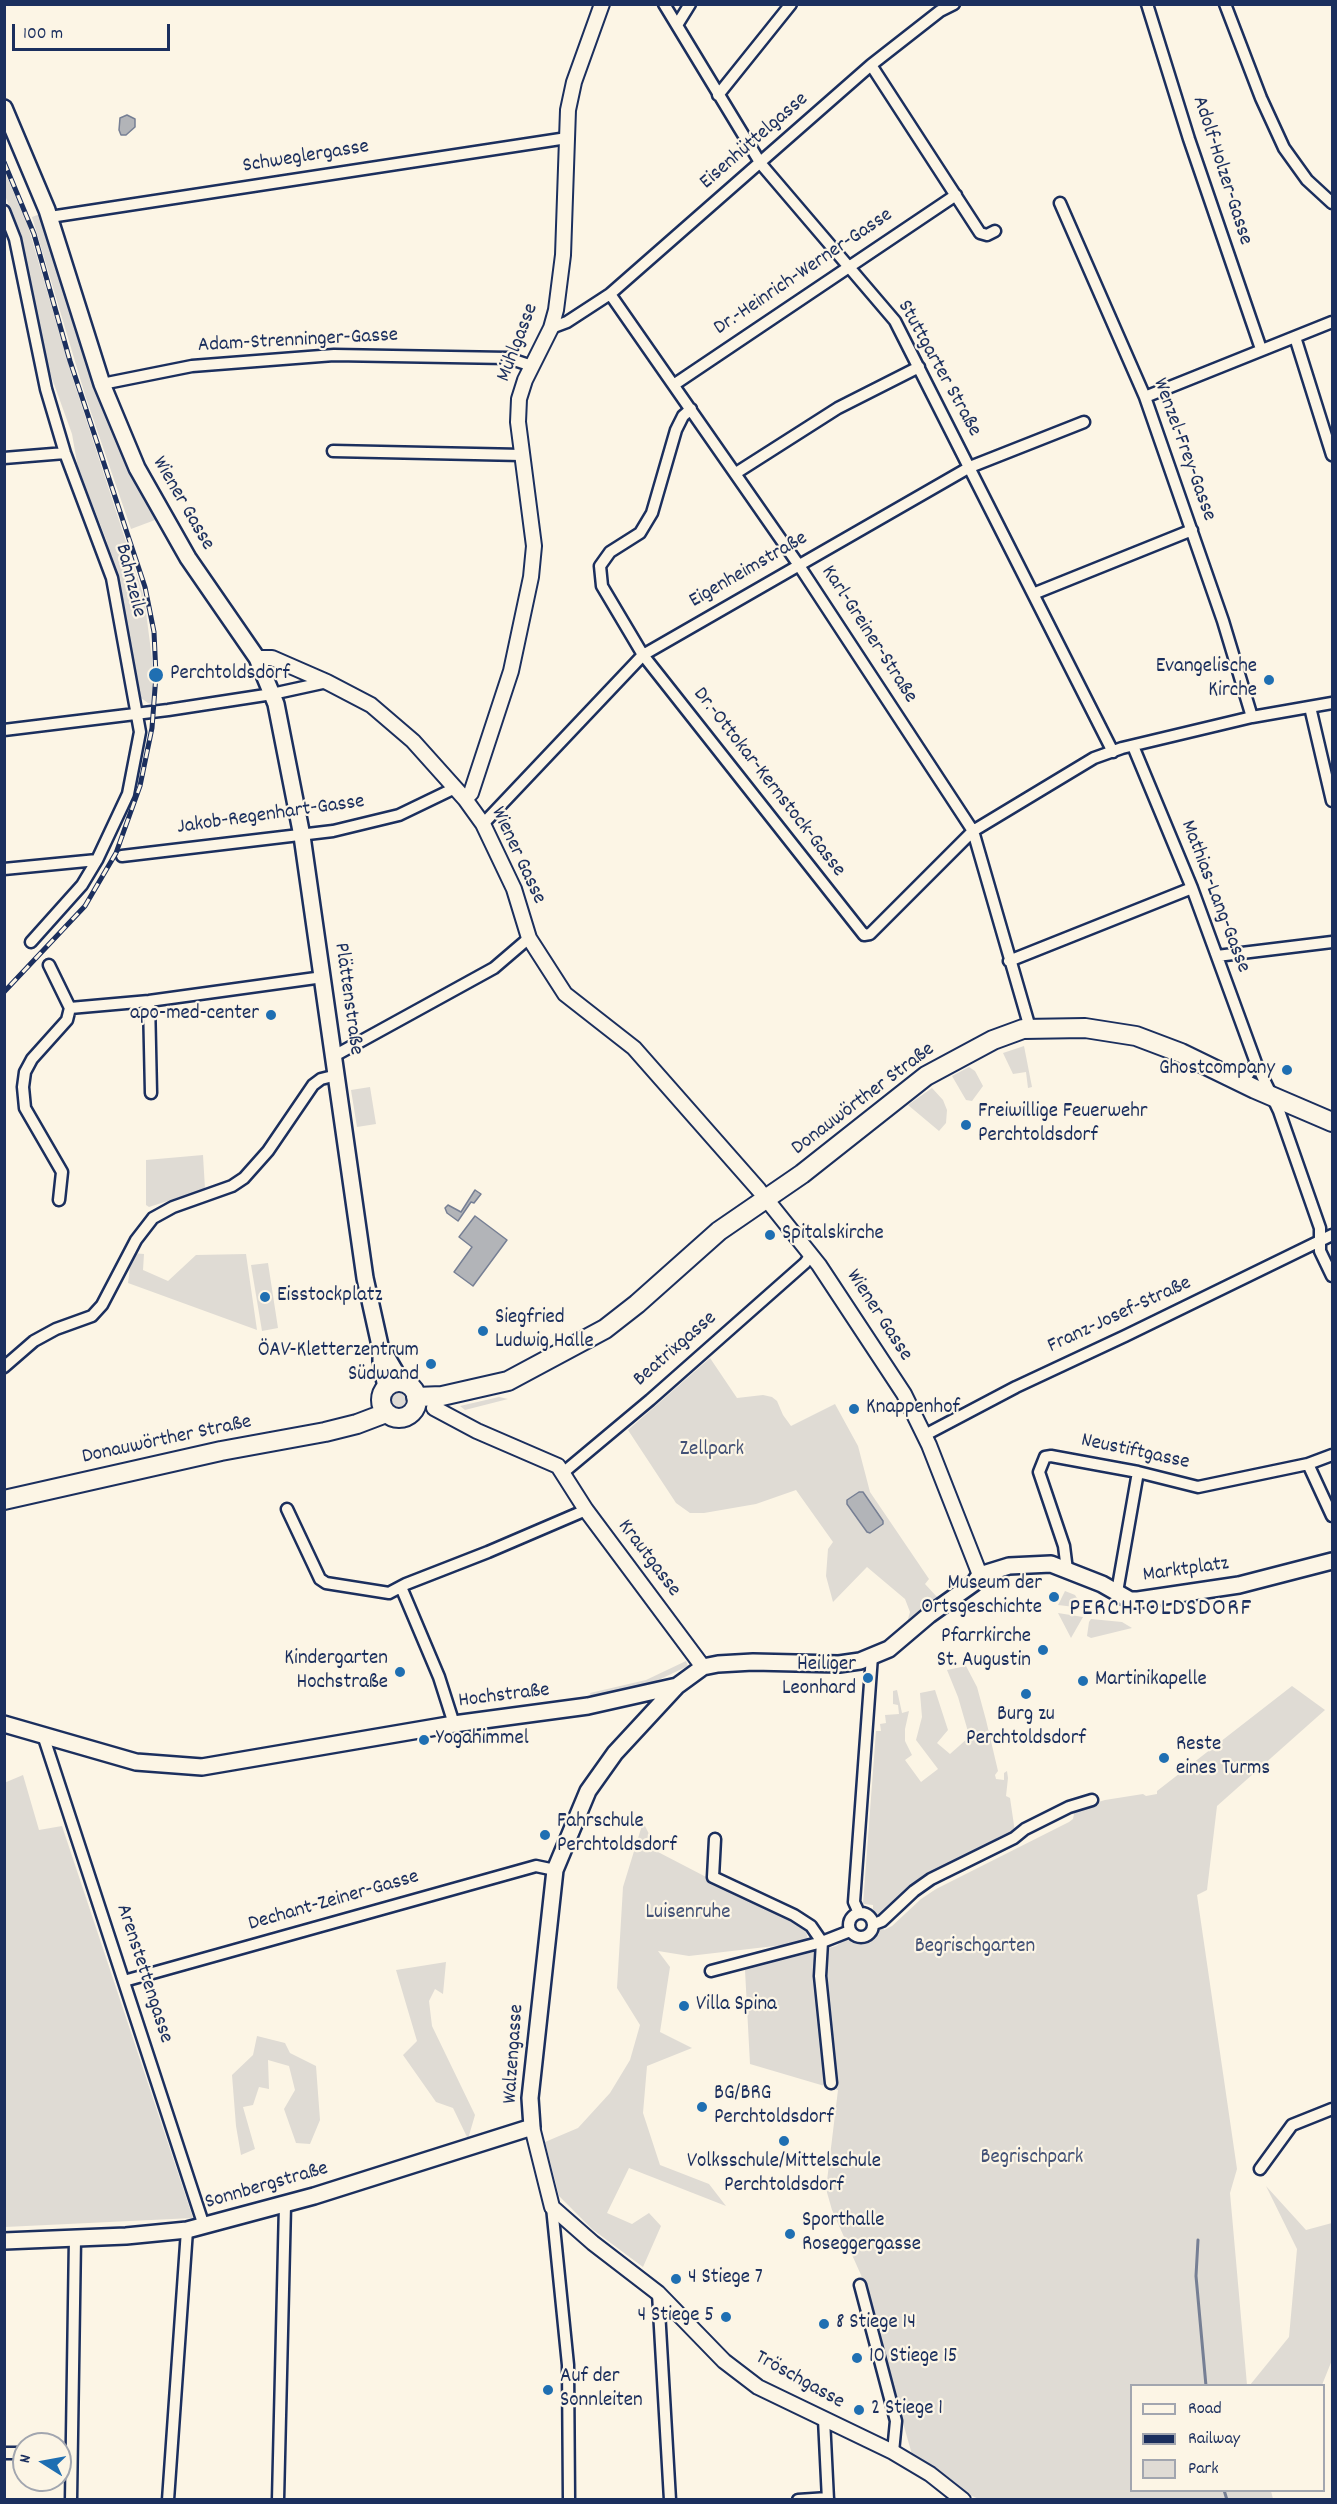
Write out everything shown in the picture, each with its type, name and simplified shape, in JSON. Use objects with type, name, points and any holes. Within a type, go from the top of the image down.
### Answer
[{"type":"main road","name":"Wiener Gasse","points":[[4,108],[50,217],[102,384],[122,435],[151,497],[188,558],[258,658]]},
{"type":"main road","name":"Plättenstraße","points":[[258,658],[272,694],[287,753],[302,836],[365,1278],[389,1395]]},
{"type":"main road","name":"Donauwörther Straße","points":[[415,1403],[434,1408],[468,1400],[526,1372],[605,1329],[637,1304],[719,1231],[802,1174],[926,1076],[993,1040],[1030,1028],[1085,1028],[1136,1036],[1181,1053],[1242,1083],[1332,1122]]},
{"type":"main road","name":"Donauwörther Straße","points":[[389,1395],[393,1417],[403,1418],[415,1403],[500,1383]]},
{"type":"main road","points":[[389,1395],[412,1388],[415,1403]]},
{"type":"main road","name":"Donauwörther Straße","points":[[4,1500],[221,1450],[357,1424],[389,1395]]},
{"type":"main road","name":"Marktplatz","points":[[980,1575],[1009,1566],[1051,1564],[1130,1599],[1138,1600],[1239,1585],[1332,1561]]},
{"type":"main road","name":"Hochstraße","points":[[4,1724],[136,1762],[202,1767],[454,1724],[556,1711],[677,1686],[703,1667],[718,1664],[753,1662],[839,1664],[872,1656],[888,1649],[940,1606],[974,1583],[980,1575]]},
{"type":"main road","name":"Walzengasse","points":[[532,2127],[530,2098],[555,1870],[588,1791],[615,1753],[677,1686]]},
{"type":"main road","name":"Sonnbergstraße","points":[[4,2241],[187,2230],[285,2205],[532,2127]]},
{"type":"street","name":"Mühlgasse","points":[[465,799],[471,793],[508,681],[531,577],[534,546],[518,410],[521,389],[551,328],[556,310],[564,251],[568,110],[574,82],[602,4]]},
{"type":"street","name":"Stuttgarter Straße","points":[[664,4],[761,164],[895,321],[1113,752]]},
{"type":"street","points":[[677,25],[690,4]]},
{"type":"street","points":[[718,95],[791,4]]},
{"type":"street","name":"Eisenhüttelgasse","points":[[551,328],[567,322],[610,294],[761,164],[871,65],[940,8],[954,4]]},
{"type":"street","name":"Adolf-Holzer-Gasse","points":[[1147,4],[1189,139],[1261,349]]},
{"type":"street","points":[[1225,4],[1261,98],[1284,148],[1307,180],[1332,203]]},
{"type":"street","points":[[871,65],[980,233],[987,235],[995,231]]},
{"type":"street","name":"Schweglergasse","points":[[50,217],[567,138]]},
{"type":"street","name":"Dr.-Heinrich-Werner-Gasse","points":[[675,384],[956,195]]},
{"type":"street","name":"Wenzel-Frey-Gasse","points":[[1060,203],[1145,397],[1223,621],[1252,717]]},
{"type":"street","name":"Bahnzeile","points":[[4,211],[15,239],[36,352],[65,453],[112,578],[140,732],[128,794],[97,860],[82,885],[31,942]]},
{"type":"street","name":"Karl-Greiner-Straße","points":[[610,294],[675,384],[798,564],[973,831],[1030,1028]]},
{"type":"street","points":[[556,310],[583,310]]},
{"type":"street","points":[[1145,397],[1332,322]]},
{"type":"street","points":[[1295,337],[1332,455]]},
{"type":"street","name":"Adam-Strenninger-Gasse","points":[[102,384],[192,366],[334,355],[507,358],[532,366]]},
{"type":"street","points":[[736,473],[838,408],[919,367]]},
{"type":"street","name":"Dr.-Ottokar-Kernstock-Gasse","points":[[691,409],[683,416],[676,430],[652,513],[640,533],[610,552],[600,566],[602,586],[644,655],[864,935],[870,934],[973,831]]},
{"type":"street","name":"Eigenheimstraße","points":[[483,824],[644,655],[798,564],[970,467],[1084,422]]},
{"type":"street","points":[[333,451],[522,455]]},
{"type":"street","points":[[4,458],[65,453]]},
{"type":"street","points":[[1033,594],[1192,530]]},
{"type":"street","name":"Wiener Gasse","points":[[258,658],[272,658],[327,682],[371,705],[413,741],[465,799],[483,824],[514,889],[529,938],[565,994],[634,1048],[766,1198],[811,1255],[904,1394],[925,1435],[980,1575]]},
{"type":"street","points":[[4,730],[272,694],[327,682]]},
{"type":"street","points":[[973,831],[1094,758],[1133,746],[1252,717],[1332,704]]},
{"type":"street","points":[[1310,706],[1332,801]]},
{"type":"street","name":"Mathias-Lang-Gasse","points":[[1133,746],[1192,888],[1256,1063],[1279,1112],[1320,1228],[1320,1251],[1332,1276]]},
{"type":"street","name":"Jakob-Regenhart-Gasse","points":[[122,856],[302,836],[399,815],[455,788]]},
{"type":"street","points":[[4,869],[97,860]]},
{"type":"street","points":[[1009,961],[1192,888]]},
{"type":"street","points":[[334,1056],[494,968],[529,938]]},
{"type":"street","points":[[1217,956],[1332,942]]},
{"type":"street","points":[[49,965],[70,1008],[67,1020],[32,1059],[23,1087],[25,1108],[62,1172],[59,1200]]},
{"type":"street","points":[[70,1008],[149,1001],[323,976]]},
{"type":"street","points":[[149,1001],[152,1092]]},
{"type":"street","points":[[1242,1083],[1256,1063]]},
{"type":"street","points":[[4,1367],[34,1341],[56,1329],[92,1316],[102,1305],[136,1240],[153,1218],[173,1207],[232,1186],[244,1178],[268,1151],[313,1085],[321,1079],[337,1075]]},
{"type":"street","name":"Franz-Josef-Straße","points":[[925,1435],[1016,1387],[1332,1235]]},
{"type":"street","name":"Beatrixgasse","points":[[564,1472],[668,1385],[805,1263],[811,1255]]},
{"type":"street","points":[[434,1408],[469,1427],[551,1462],[564,1472]]},
{"type":"street","name":"Neustiftgasse","points":[[1067,1570],[1064,1546],[1039,1472],[1041,1462],[1045,1457],[1051,1456],[1138,1472],[1198,1486],[1308,1464],[1332,1455]]},
{"type":"street","points":[[1308,1464],[1332,1516]]},
{"type":"street","name":"Krautgasse","points":[[564,1472],[586,1510],[703,1667]]},
{"type":"street","points":[[1117,1592],[1138,1472]]},
{"type":"street","points":[[287,1509],[320,1579],[326,1583],[389,1593],[586,1510]]},
{"type":"street","points":[[401,1587],[438,1677],[454,1724]]},
{"type":"street","points":[[859,1913],[854,1902],[872,1656]]},
{"type":"street","name":"Arenstettengasse","points":[[43,1735],[204,2226]]},
{"type":"street","points":[[874,1924],[882,1921],[914,1891],[931,1879],[1014,1838],[1069,1807],[1092,1800]]},
{"type":"street","points":[[715,1839],[713,1877],[794,1915],[811,1926],[822,1942],[820,1976],[831,2083]]},
{"type":"street","name":"Dechant-Zeiner-Gasse","points":[[124,1981],[536,1866],[555,1870]]},
{"type":"street","points":[[859,1913],[869,1915],[874,1924],[873,1930],[865,1938],[859,1938],[850,1931],[849,1923],[852,1916],[859,1913]]},
{"type":"street","points":[[711,1971],[822,1942],[850,1931]]},
{"type":"street","points":[[1260,2169],[1292,2125],[1332,2109]]},
{"type":"street","name":"Walzengasse","points":[[532,2127],[552,2207],[568,2365],[569,2499]]},
{"type":"street","points":[[278,2499],[285,2205]]},
{"type":"street","name":"Tröschgasse","points":[[552,2207],[593,2243],[658,2293],[732,2368],[758,2387],[893,2452],[930,2474],[961,2499]]},
{"type":"street","points":[[168,2499],[187,2230]]},
{"type":"street","points":[[67,2432],[75,2238]]},
{"type":"street","points":[[860,2285],[896,2421],[893,2452]]},
{"type":"street","points":[[658,2293],[670,2499]]},
{"type":"street","points":[[798,2499],[828,2499],[824,2419]]},
{"type":"green space","points":[[4,170],[28,226],[72,376],[144,597],[154,674],[152,704],[141,698],[125,613],[106,539],[78,468],[72,434],[45,359],[17,229],[5,195]]},
{"type":"green space","points":[[40,214],[53,249],[88,367],[114,435],[155,520],[131,529],[85,395],[32,217]]},
{"type":"green space","points":[[1024,1046],[1032,1087],[1028,1088],[1026,1072],[1013,1074],[1003,1053]]},
{"type":"green space","points":[[969,1067],[975,1071],[983,1086],[972,1101],[966,1100],[952,1076]]},
{"type":"green space","points":[[370,1087],[376,1124],[357,1127],[351,1090]]},
{"type":"green space","points":[[932,1088],[943,1100],[947,1110],[946,1123],[939,1131],[908,1105]]},
{"type":"green space","points":[[203,1155],[205,1189],[149,1207],[146,1205],[146,1160]]},
{"type":"green space","points":[[132,1253],[144,1254],[143,1270],[168,1281],[196,1255],[246,1254],[257,1330],[128,1283]]},
{"type":"green space","name":"Eisstockplatz","points":[[268,1263],[278,1328],[262,1331],[251,1265]]},
{"type":"green space","name":"Zellpark","points":[[710,1358],[737,1398],[763,1395],[772,1397],[777,1401],[791,1426],[835,1404],[858,1446],[870,1492],[929,1579],[925,1584],[938,1598],[906,1626],[910,1612],[905,1599],[867,1567],[833,1602],[826,1576],[828,1549],[833,1542],[796,1490],[756,1504],[704,1513],[690,1513],[676,1503],[628,1430]]},
{"type":"green space","points":[[399,1391],[405,1393],[408,1402],[406,1407],[398,1410],[392,1408],[389,1399],[391,1394]]},
{"type":"green space","points":[[499,1397],[508,1399],[465,1410],[460,1406]]},
{"type":"green space","points":[[1065,1591],[1075,1595],[1083,1608],[1058,1605]]},
{"type":"green space","points":[[1058,1613],[1083,1617],[1071,1638]]},
{"type":"green space","points":[[1091,1619],[1122,1622],[1132,1628],[1091,1638],[1087,1636]]},
{"type":"green space","points":[[686,1661],[688,1666],[650,1684],[591,1698],[590,1693],[646,1680]]},
{"type":"green space","points":[[966,1666],[977,1687],[986,1720],[998,1771],[995,1775],[996,1779],[1004,1780],[1004,1773],[1007,1771],[1006,1796],[1010,1798],[1015,1832],[883,1915],[879,1915],[873,1910],[873,1905],[863,1904],[876,1731],[881,1731],[880,1724],[886,1723],[885,1715],[899,1714],[898,1705],[893,1704],[893,1691],[897,1690],[902,1713],[909,1711],[905,1741],[912,1755],[905,1760],[921,1782],[938,1769],[916,1740],[922,1717],[920,1693],[935,1690],[948,1730],[937,1743],[950,1754],[969,1735],[947,1670]]},
{"type":"green space","name":"Begrischpark","points":[[1292,1686],[1325,1710],[1217,1806],[1207,1890],[1197,1895],[1237,2169],[1230,2193],[1247,2384],[1130,2384],[1130,2492],[1271,2492],[1273,2499],[979,2499],[965,2493],[933,2468],[913,2458],[861,2275],[832,2210],[826,2189],[838,2090],[750,2064],[745,1970],[836,1946],[846,1939],[857,1944],[867,1943],[883,1927],[884,1930],[892,1926],[921,1899],[936,1889],[1069,1822],[1073,1819],[1075,1809],[1105,1800],[1157,1794],[1157,1791]]},
{"type":"green space","points":[[23,1775],[39,1830],[62,1826],[193,2218],[5,2227],[4,1783]]},
{"type":"green space","name":"Luisenruhe","points":[[643,1822],[658,1852],[803,1922],[809,1942],[689,1956],[658,1951],[670,1967],[660,2032],[692,2048],[647,2066],[643,2113],[660,2165],[709,2184],[726,2206],[629,2168],[607,2213],[632,2224],[649,2213],[661,2226],[643,2267],[592,2229],[559,2196],[545,2142],[578,2128],[610,2093],[630,2060],[640,2025],[617,1988],[623,1887]]},
{"type":"green space","points":[[446,1962],[443,1994],[435,1989],[429,2001],[432,2026],[475,2115],[468,2139],[453,2108],[436,2102],[403,2055],[417,2041],[396,1970]]},
{"type":"green space","points":[[257,2036],[285,2043],[290,2053],[316,2066],[320,2120],[310,2144],[296,2143],[284,2109],[295,2090],[289,2066],[268,2060],[269,2089],[259,2087],[253,2105],[243,2107],[255,2149],[241,2155],[232,2075],[253,2055]]},
{"type":"green space","points":[[1266,2186],[1306,2230],[1332,2223],[1332,2360],[1322,2384],[1251,2384],[1289,2337],[1297,2249]]},
{"type":"shaded area","points":[[127,115],[135,119],[135,127],[126,135],[121,135],[120,118]]},
{"type":"shaded area","points":[[475,1190],[481,1194],[474,1203],[471,1202],[458,1221],[447,1213],[445,1208],[448,1205],[461,1212]]},
{"type":"shaded area","points":[[475,1216],[507,1240],[473,1286],[454,1272],[472,1247],[459,1237]]},
{"type":"shaded area","points":[[863,1492],[883,1521],[883,1524],[870,1533],[847,1504],[847,1500]]},
{"type":"waterway","points":[[1198,2240],[1196,2276],[1206,2384]]},
{"type":"waterway","points":[[1225,2492],[1227,2500]]},
{"type":"railway","points":[[4,162],[34,234],[70,361],[145,587],[154,632],[156,675],[152,728],[140,786],[116,853],[85,906],[4,992]]},
{"type":"place","name":"Perchtoldsdorf","points":[[156,675]]},
{"type":"place","name":"Evangelische Kirche","points":[[1269,680]]},
{"type":"place","name":"apo-med-center","points":[[271,1015]]},
{"type":"place","name":"Ghostcompany","points":[[1287,1070]]},
{"type":"place","name":"Freiwillige Feuerwehr Perchtoldsdorf","points":[[966,1125]]},
{"type":"place","name":"Spitalskirche","points":[[770,1235]]},
{"type":"place","name":"Eisstockplatz","points":[[265,1297]]},
{"type":"place","name":"Siegfried Ludwig Halle","points":[[483,1331]]},
{"type":"place","name":"ÖAV-Kletterzentrum Südwand","points":[[431,1364]]},
{"type":"place","name":"Knappenhof","points":[[854,1409]]},
{"type":"place","name":"Museum der Ortsgeschichte","points":[[1054,1597]]},
{"type":"place","name":"Pfarrkirche St. Augustin","points":[[1043,1650]]},
{"type":"place","name":"Kindergarten Hochstraße","points":[[400,1672]]},
{"type":"place","name":"Heiliger Leonhard","points":[[868,1678]]},
{"type":"place","name":"Martinikapelle","points":[[1083,1681]]},
{"type":"place","name":"Burg zu Perchtoldsdorf","points":[[1026,1694]]},
{"type":"place","name":"Yogahimmel","points":[[424,1740]]},
{"type":"place","name":"Reste eines Turms","points":[[1164,1758]]},
{"type":"place","name":"Fahrschule Perchtoldsdorf","points":[[545,1835]]},
{"type":"place","name":"Villa Spina","points":[[684,2006]]},
{"type":"place","name":"BG/BRG Perchtoldsdorf","points":[[702,2107]]},
{"type":"place","name":"Volksschule/Mittelschule Perchtoldsdorf","points":[[784,2141]]},
{"type":"place","name":"Sporthalle Roseggergasse","points":[[790,2234]]},
{"type":"place","name":"4 Stiege 7","points":[[676,2279]]},
{"type":"place","name":"4 Stiege 5","points":[[726,2317]]},
{"type":"place","name":"8 Stiege 14","points":[[824,2324]]},
{"type":"place","name":"10 Stiege 15","points":[[857,2358]]},
{"type":"place","name":"Auf der Sonnleiten","points":[[548,2390]]},
{"type":"place","name":"2 Stiege 1","points":[[859,2410]]},
{"type":"district","name":"PERCHTOLDSDORF","points":[[1161,1611]]},
{"type":"park label","name":"Begrischgarten","points":[[975,1948]]}]
